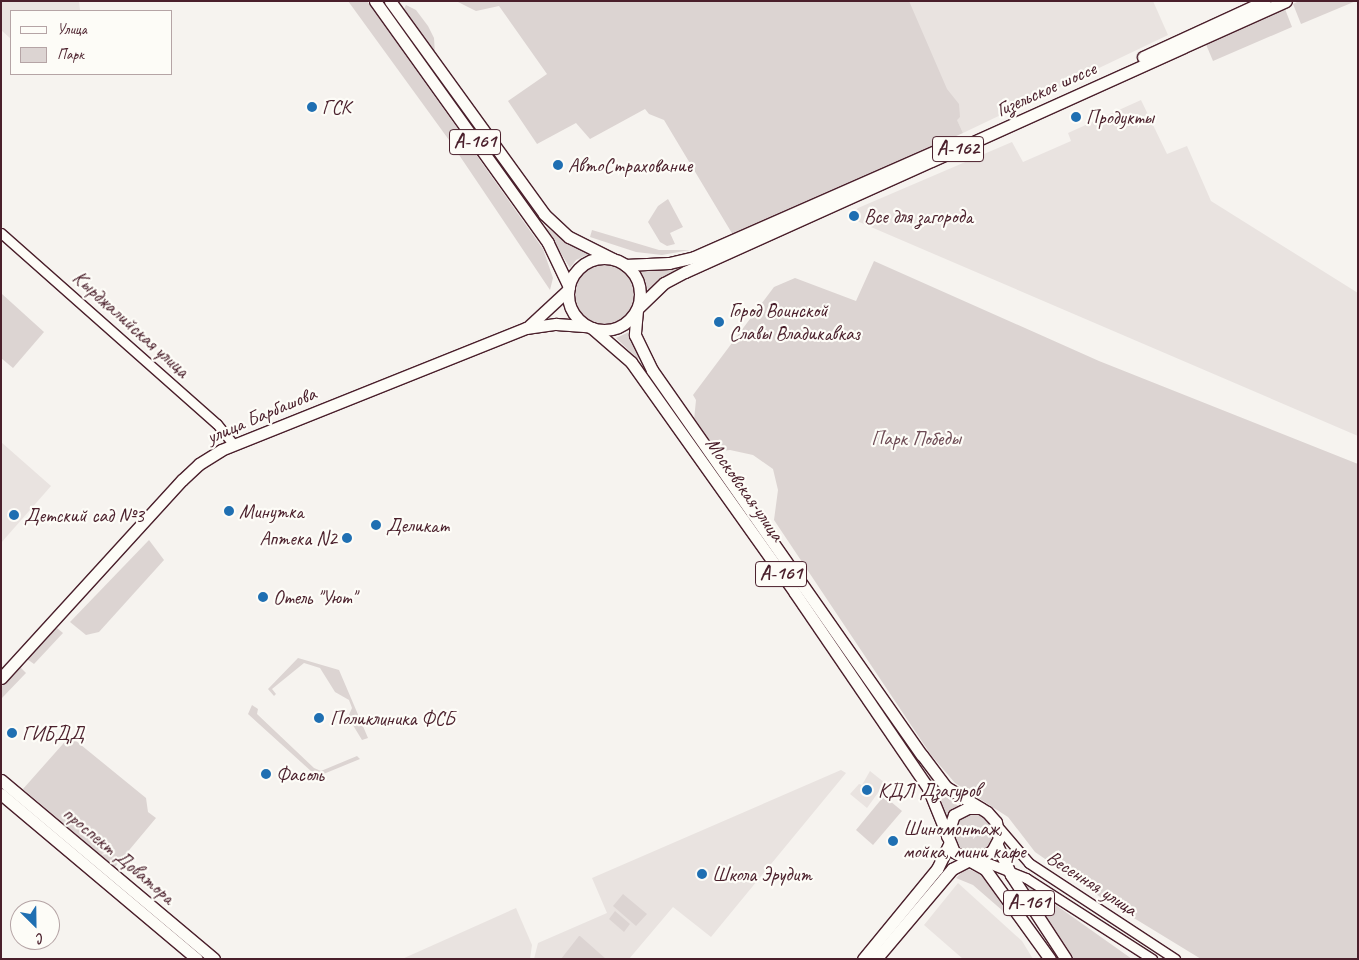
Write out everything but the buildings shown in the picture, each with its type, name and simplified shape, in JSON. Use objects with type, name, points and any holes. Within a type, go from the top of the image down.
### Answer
[{"type":"main road","name":"А-161","points":[[375,1],[553,250],[569,288],[574,313],[589,327]]},
{"type":"main road","name":"А-161","points":[[390,1],[544,214],[569,236],[625,264],[640,287],[637,309]]},
{"type":"main road","name":"Гизельское шоссе","points":[[637,309],[664,283],[685,272],[1021,117],[1265,1]]},
{"type":"main road","name":"Гизельское шоссе","points":[[625,264],[661,264],[694,256],[1021,117],[1286,1]]},
{"type":"main road","name":"А-161","points":[[569,288],[576,272],[587,262],[613,259]]},
{"type":"main road","name":"улица Барбашова","points":[[526,328],[569,288]]},
{"type":"main road","points":[[589,327],[609,330],[620,327],[637,309]]},
{"type":"main road","name":"Московская улица","points":[[637,309],[635,335],[652,370],[939,779],[992,816],[998,828]]},
{"type":"main road","name":"улица Барбашова","points":[[1,678],[182,480],[200,464],[234,445],[526,328],[556,324],[589,327]]},
{"type":"main road","name":"Московская улица","points":[[589,327],[631,362],[794,593],[928,788],[948,840],[961,857],[974,860],[998,884],[1050,959]]},
{"type":"main road","name":"проспект Доватора","points":[[1,780],[214,959]]},
{"type":"main road","name":"проспект Доватора","points":[[1,794],[197,959]]},
{"type":"main road","points":[[863,959],[937,869],[948,840],[954,815],[968,808],[980,808]]},
{"type":"main road","name":"А-161","points":[[998,828],[997,845],[1008,869],[1066,959]]},
{"type":"main road","points":[[876,959],[952,869],[992,852],[997,845]]},
{"type":"street","name":"Кырджалийская улица","points":[[1,233],[217,424],[234,445]]},
{"type":"street","name":"Весенняя улица","points":[[998,828],[1029,863],[1176,959]]},
{"type":"street","name":"Весенняя улица","points":[[974,860],[1008,869],[1152,959]]},
{"type":"shaded area","points":[[1,1],[79,1],[80,10],[10,10],[10,38],[1,30]]},
{"type":"shaded area","points":[[899,1],[1153,1],[1168,35],[963,133]]},
{"type":"shaded area","points":[[1141,100],[1167,154],[1187,146],[1211,201],[1358,293],[1358,436],[850,218],[858,208],[1012,142],[1023,162],[1071,141],[1068,133]]},
{"type":"shaded area","name":"Детский сад №3","points":[[1,442],[51,486],[1,543]]},
{"type":"shaded area","points":[[841,770],[846,773],[711,937],[673,907],[629,959],[534,959],[538,943],[607,913],[592,878]]},
{"type":"shaded area","name":"КДЛ Дзагуров","points":[[870,771],[885,783],[867,808],[850,794],[859,784],[862,785]]},
{"type":"shaded area","points":[[958,883],[1022,941],[1033,959],[963,959],[924,925]]},
{"type":"shaded area","points":[[516,908],[532,945],[530,959],[402,959]]},
{"type":"green space","points":[[348,1],[367,1],[543,249],[553,278],[550,290],[449,140]]},
{"type":"green space","points":[[456,1],[909,1],[947,89],[959,104],[960,117],[957,120],[963,133],[733,235],[664,120],[649,114],[645,109],[590,139],[576,123],[537,144],[508,101],[547,74],[499,6],[476,11]]},
{"type":"green space","points":[[1299,1],[1356,1],[1301,24],[1293,4]]},
{"type":"green space","points":[[406,5],[416,10],[428,26],[434,38],[435,54],[408,16],[404,9]]},
{"type":"green space","points":[[1285,9],[1292,27],[1213,61],[1205,42]]},
{"type":"green space","points":[[668,199],[683,227],[670,233],[675,244],[667,246],[660,242],[648,222],[658,206]]},
{"type":"green space","points":[[544,226],[573,245],[591,253],[576,260],[570,268]]},
{"type":"green space","points":[[592,230],[659,250],[690,250],[662,255],[636,252],[590,237]]},
{"type":"green space","name":"Парк Победы","points":[[874,261],[1099,361],[1358,464],[1358,959],[1201,959],[1106,901],[1035,852],[1008,817],[955,783],[931,755],[774,520],[778,490],[773,469],[753,455],[730,450],[716,452],[694,420],[696,400],[693,395],[774,287],[795,278],[856,301]]},
{"type":"green space","points":[[695,262],[648,290],[639,269]]},
{"type":"green space","points":[[605,264],[622,269],[630,277],[635,294],[630,311],[622,319],[605,324],[588,319],[580,311],[575,294],[580,277],[588,269]]},
{"type":"green space","points":[[2,294],[44,332],[13,368],[1,358]]},
{"type":"green space","points":[[629,332],[639,358],[638,359],[616,338]]},
{"type":"green space","points":[[149,540],[164,560],[99,632],[86,635],[70,622]]},
{"type":"green space","points":[[57,628],[63,633],[34,664],[27,659]]},
{"type":"green space","points":[[298,658],[339,670],[368,738],[362,740],[348,717],[352,708],[349,700],[335,692],[320,668],[304,663],[272,689],[276,694],[274,696],[268,689]]},
{"type":"green space","points":[[20,667],[26,673],[1,699],[1,687]]},
{"type":"green space","points":[[252,705],[258,709],[257,714],[314,768],[321,771],[357,756],[360,759],[321,775],[312,772],[248,714]]},
{"type":"green space","points":[[70,736],[146,798],[148,812],[156,818],[115,867],[23,789]]},
{"type":"green space","points":[[930,775],[946,797],[961,808],[947,818],[927,778]]},
{"type":"green space","points":[[884,796],[902,811],[873,845],[856,830]]},
{"type":"green space","points":[[968,814],[976,814],[983,817],[989,823],[992,834],[989,845],[983,851],[976,854],[968,854],[961,851],[955,845],[952,838],[952,830],[955,823],[961,817]]},
{"type":"green space","points":[[966,868],[982,875],[1011,918],[973,885],[956,878]]},
{"type":"green space","points":[[1019,879],[1132,959],[1074,959]]},
{"type":"green space","points":[[623,894],[647,914],[636,926],[613,906]]},
{"type":"green space","points":[[615,911],[630,924],[624,932],[609,919]]},
{"type":"green space","points":[[580,936],[606,959],[561,959]]},
{"type":"place","name":"ГСК","points":[[312,107]]},
{"type":"place","name":"Продукты","points":[[1076,117]]},
{"type":"place","name":"АвтоСтрахование","points":[[558,165]]},
{"type":"place","name":"Все для загорода","points":[[854,216]]},
{"type":"place","name":"Город Воинской Славы Владикавказ","points":[[719,322]]},
{"type":"place","name":"Минутка","points":[[229,511]]},
{"type":"place","name":"Детский сад №3","points":[[14,515]]},
{"type":"place","name":"Деликат","points":[[376,525]]},
{"type":"place","name":"Аптека N2","points":[[347,538]]},
{"type":"place","name":"Отель \"Уют\"","points":[[263,597]]},
{"type":"place","name":"Поликлиника ФСБ","points":[[319,718]]},
{"type":"place","name":"ГИБДД","points":[[12,733]]},
{"type":"place","name":"Фасоль","points":[[266,774]]},
{"type":"place","name":"КДЛ Дзагуров","points":[[867,790]]},
{"type":"place","name":"Шиномонтаж, мойка, мини кафе","points":[[893,841]]},
{"type":"place","name":"Школа Эрудит","points":[[702,874]]}]
